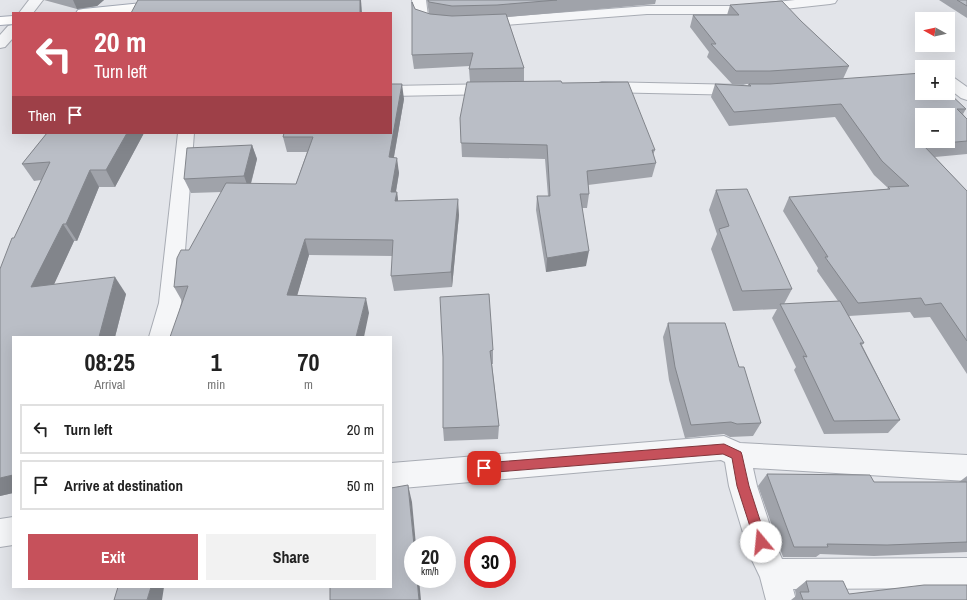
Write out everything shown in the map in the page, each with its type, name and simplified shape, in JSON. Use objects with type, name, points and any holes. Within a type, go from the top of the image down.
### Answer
[{"type":"main road","points":[[93,12],[210,0]]},
{"type":"main road","points":[[0,21],[12,20]]},
{"type":"street","points":[[27,12],[36,0]]},
{"type":"street","points":[[419,0],[422,18],[431,22],[463,24],[497,23],[647,10],[740,10],[830,0]]},
{"type":"street","points":[[0,44],[12,30]]},
{"type":"street","points":[[955,78],[967,75]]},
{"type":"street","points":[[955,85],[967,95]]},
{"type":"street","points":[[589,87],[758,90]]},
{"type":"street","points":[[392,92],[512,88]]},
{"type":"street","points":[[161,336],[170,303],[186,134]]},
{"type":"street","points":[[392,476],[724,448],[737,455],[967,468]]},
{"type":"street","points":[[737,455],[748,500],[765,556],[777,587],[967,573]]},
{"type":"street","points":[[0,533],[12,531]]},
{"type":"building","points":[[138,0],[360,0],[360,12],[132,12]]},
{"type":"building","points":[[428,0],[557,0],[497,5],[452,6],[429,2]]},
{"type":"building","points":[[957,0],[967,0],[967,6]]},
{"type":"building","points":[[782,1],[849,66],[770,71],[736,71],[711,44],[716,44],[693,15],[739,15],[730,5]]},
{"type":"building","points":[[412,2],[415,9],[430,14],[452,16],[506,14],[524,68],[469,69],[473,53],[412,55]]},
{"type":"building","points":[[915,74],[915,100],[955,100],[955,99],[966,109],[957,109],[967,119],[967,141],[955,142],[955,108],[915,108],[915,148],[926,148],[967,191],[967,341],[941,303],[925,305],[921,298],[858,303],[825,257],[828,257],[789,197],[890,189],[888,187],[909,186],[882,161],[841,104],[734,112],[715,84],[751,86],[749,84],[770,84]]},
{"type":"building","points":[[561,81],[562,83],[628,82],[655,150],[652,150],[656,163],[587,171],[589,194],[580,194],[589,251],[547,258],[537,196],[550,196],[547,145],[461,143],[460,118],[467,82]]},
{"type":"building","points":[[392,84],[402,84],[389,157],[397,158],[391,192],[397,192],[395,201],[458,199],[451,272],[391,276],[393,240],[305,239],[287,295],[366,298],[356,336],[170,336],[188,286],[174,287],[177,258],[181,250],[189,250],[226,183],[296,184],[313,137],[283,137],[284,134],[392,134]]},
{"type":"building","points":[[46,134],[126,134],[106,170],[90,170],[66,224],[63,224],[31,287],[115,277],[99,336],[12,336],[12,475],[0,478],[0,269],[12,238],[14,238],[50,162],[22,164]]},
{"type":"building","points":[[252,145],[244,176],[184,179],[187,148]]},
{"type":"building","points":[[747,189],[792,289],[742,291],[719,229],[729,226],[716,190]]},
{"type":"building","points":[[489,294],[493,350],[490,351],[499,426],[443,428],[443,357],[440,297]]},
{"type":"building","points":[[840,301],[864,343],[860,343],[900,420],[834,421],[803,356],[807,357],[780,304]]},
{"type":"building","points":[[668,323],[725,323],[739,367],[744,367],[761,423],[737,424],[731,422],[691,425],[675,367]]},
{"type":"building","points":[[767,474],[870,475],[874,482],[967,482],[967,542],[887,545],[827,544],[828,547],[794,547]]},
{"type":"building","points":[[408,485],[413,536],[404,536],[404,588],[418,588],[419,600],[330,600],[330,588],[392,588],[392,488]]},
{"type":"building","points":[[806,581],[843,581],[849,594],[924,585],[967,585],[967,600],[803,600],[800,592],[809,592]]},
{"type":"building","points":[[118,588],[151,588],[147,600],[114,600]]},
{"type":"route","points":[[484,468],[724,448],[737,455],[743,486],[761,542]]}]
